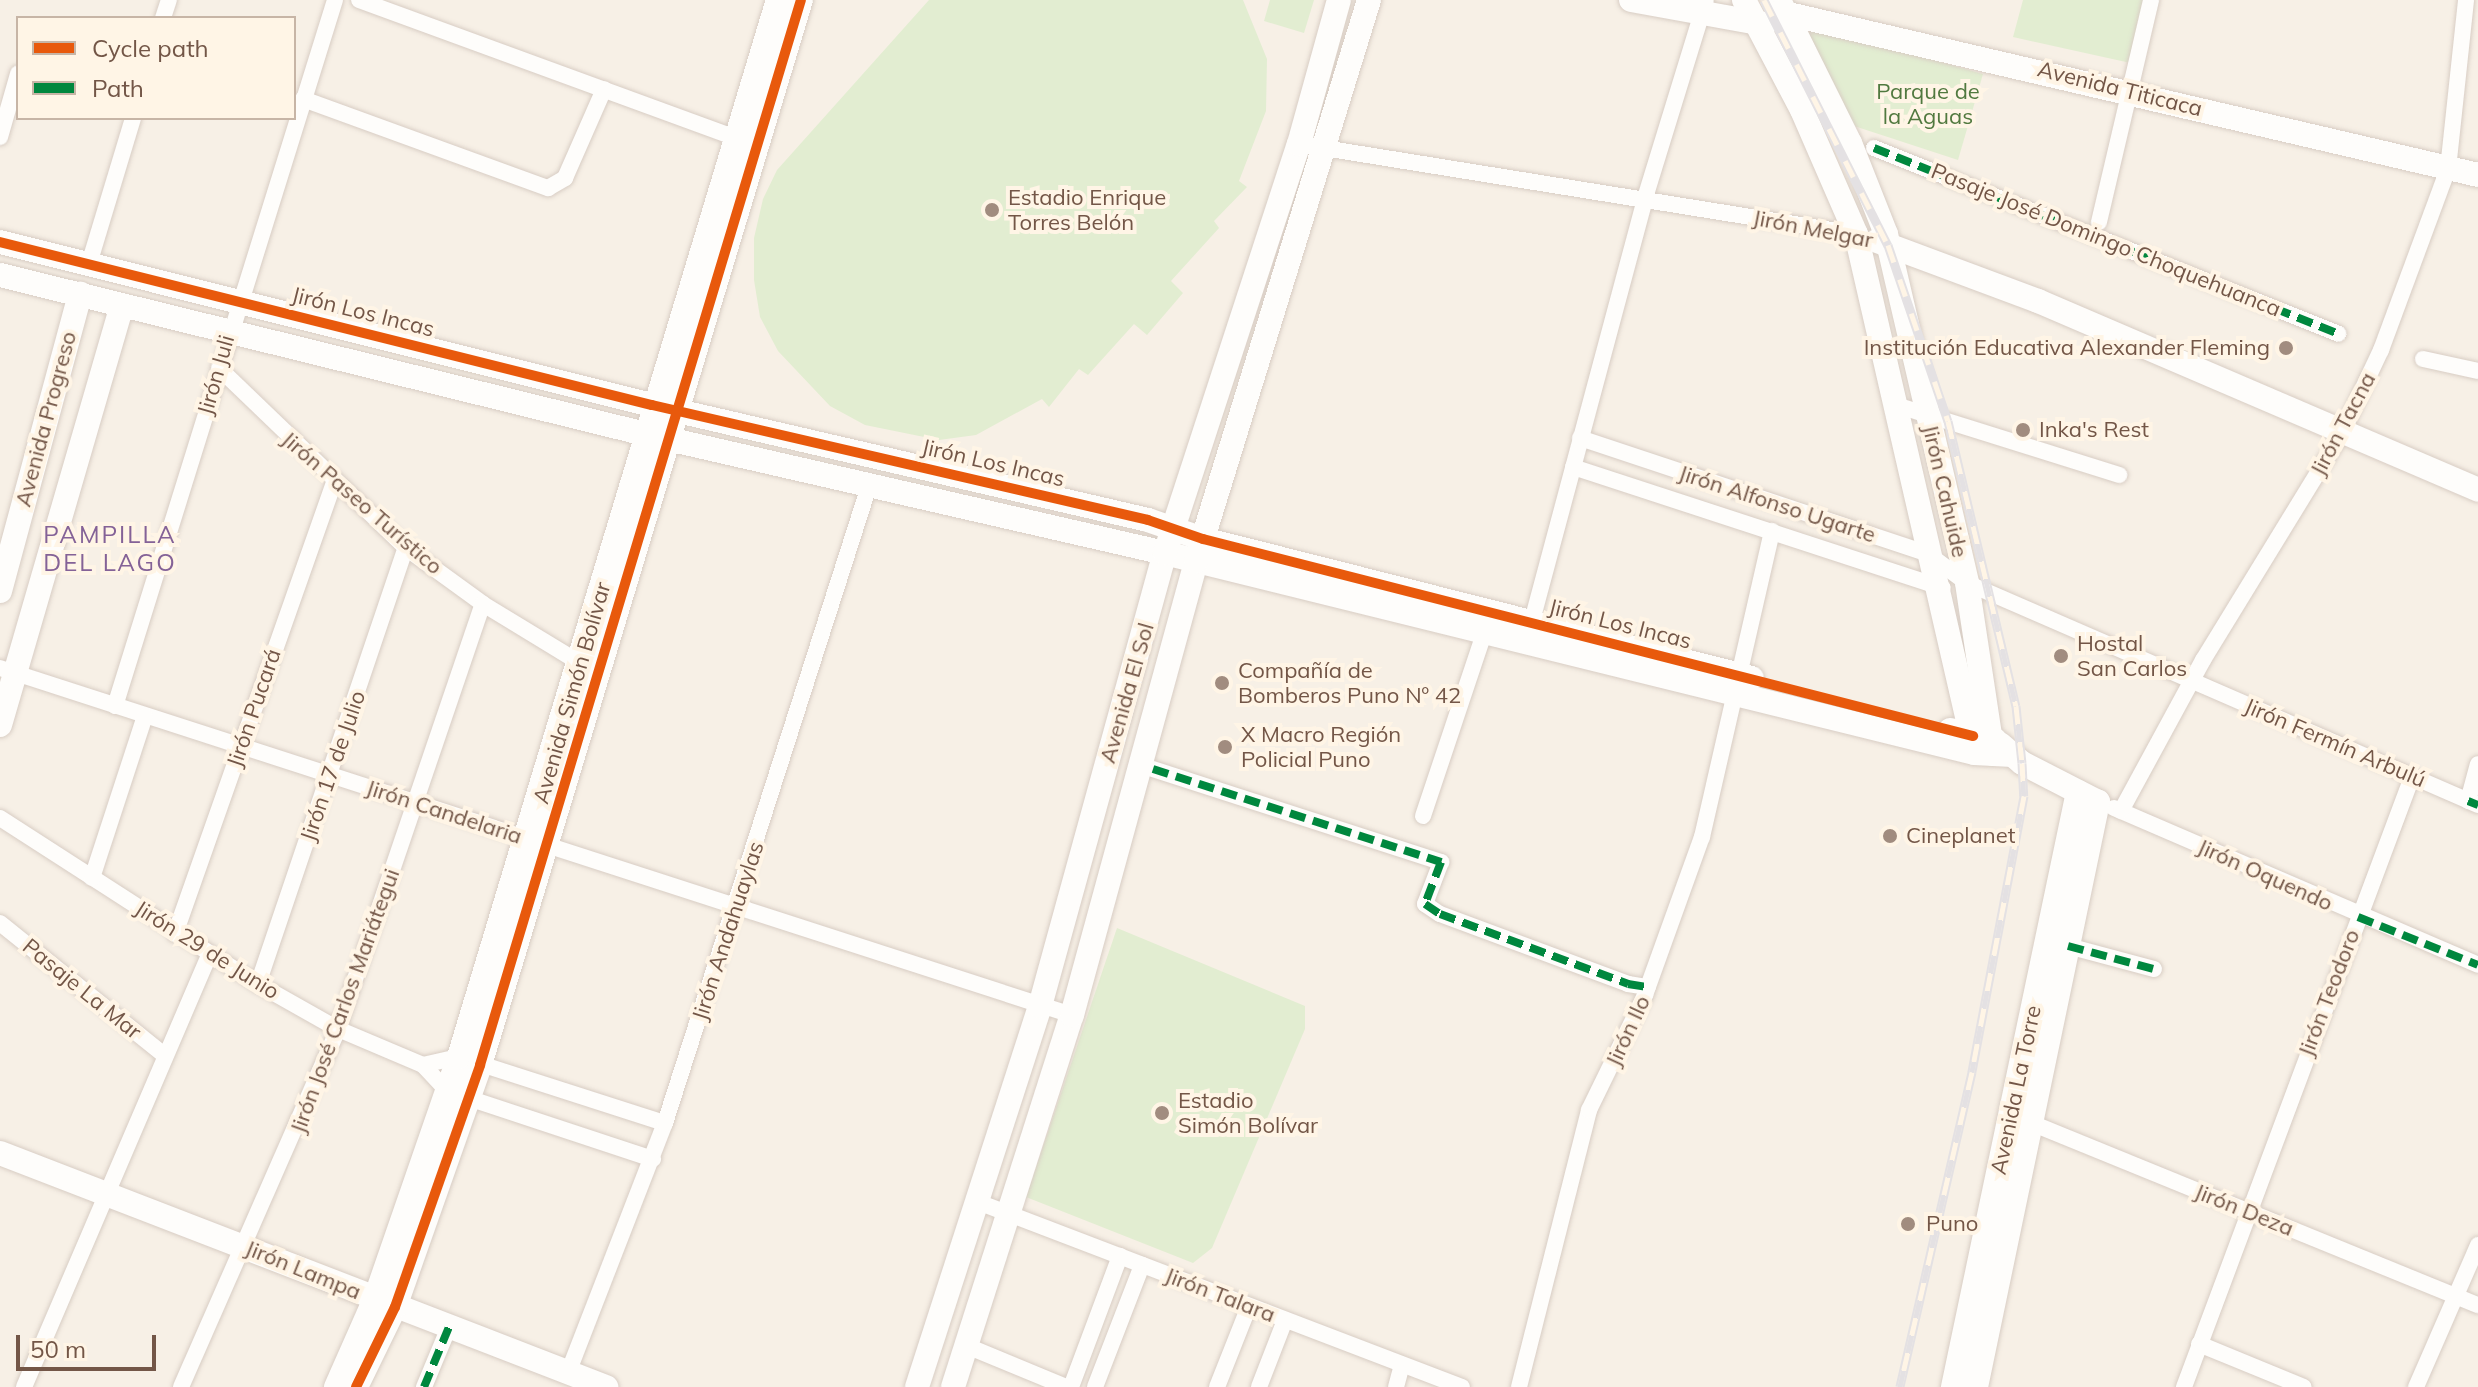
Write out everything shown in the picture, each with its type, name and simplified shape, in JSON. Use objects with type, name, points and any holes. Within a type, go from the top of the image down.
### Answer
[{"type":"street","name":"Jirón Juli","points":[[115,706],[237,301],[335,0]]},
{"type":"street","points":[[359,0],[746,141]]},
{"type":"street","name":"Avenida Simón Bolívar","points":[[746,141],[778,0]]},
{"type":"street","name":"Avenida Simón Bolívar","points":[[356,1387],[470,1061],[746,141],[801,0]]},
{"type":"street","name":"Avenida El Sol","points":[[917,1387],[1040,1006],[1165,553],[1299,144],[1339,0]]},
{"type":"street","name":"Avenida El Sol","points":[[953,1387],[1072,1015],[1199,550],[1326,148],[1369,0]]},
{"type":"street","points":[[1631,0],[1704,7],[1756,26]]},
{"type":"street","points":[[1744,0],[1802,110],[1856,234],[1937,589],[1989,748],[2088,797]]},
{"type":"street","points":[[1754,0],[1784,8]]},
{"type":"street","points":[[2099,222],[2151,0]]},
{"type":"street","name":"Jirón Tacna","points":[[2121,811],[2192,681],[2341,435],[2381,350],[2448,169],[2466,0]]},
{"type":"street","points":[[1529,632],[1645,198],[1704,7]]},
{"type":"street","points":[[1756,26],[1784,8]]},
{"type":"street","name":"Avenida Titicaca","points":[[1784,8],[2478,175]]},
{"type":"street","name":"Jirón Cahuide","points":[[1784,8],[1850,143],[1888,245],[1967,583],[1989,748]]},
{"type":"street","points":[[0,137],[16,81]]},
{"type":"street","points":[[303,99],[548,188],[565,178],[604,89]]},
{"type":"street","points":[[89,264],[132,120]]},
{"type":"street","name":"Jirón Melgar","points":[[1299,144],[1856,234],[2038,301],[2341,435],[2478,490]]},
{"type":"street","name":"Pasaje José Domingo Choquehuanca","points":[[1874,148],[2338,334]]},
{"type":"street","name":"Jirón Los Incas","points":[[0,242],[664,407],[1173,528],[1199,550],[1485,631],[1529,632]]},
{"type":"street","name":"Jirón Los Incas","points":[[0,275],[656,436],[1165,553],[1199,550],[1989,748]]},
{"type":"street","name":"Avenida Progreso","points":[[0,591],[80,294]]},
{"type":"street","name":"Avenida Progreso","points":[[0,725],[8,670],[122,305]]},
{"type":"street","points":[[2423,359],[2478,371]]},
{"type":"street","name":"Jirón Paseo Turístico","points":[[219,368],[406,548],[483,604],[590,669]]},
{"type":"street","points":[[1896,405],[2119,475]]},
{"type":"street","name":"Jirón Alfonso Ugarte","points":[[1580,438],[1928,554],[1967,583],[2192,681]]},
{"type":"street","name":"Jirón Alfonso Ugarte","points":[[1573,467],[1772,531],[1937,589]]},
{"type":"street","name":"Jirón Pucará","points":[[175,934],[334,482]]},
{"type":"street","name":"Jirón Andahuaylas","points":[[568,1373],[653,1159],[737,908],[870,483]]},
{"type":"street","name":"Jirón Ilo","points":[[1519,1387],[1589,1110],[1648,987],[1702,837],[1772,531]]},
{"type":"street","name":"Jirón 17 de Julio","points":[[258,984],[406,548]]},
{"type":"street","points":[[1937,589],[1967,583]]},
{"type":"street","name":"Jirón José Carlos Mariátegui","points":[[181,1387],[338,1029],[418,804],[483,604]]},
{"type":"street","points":[[1423,816],[1485,631]]},
{"type":"street","name":"Jirón Candelaria","points":[[8,670],[1072,1015]]},
{"type":"street","name":"Jirón Fermín Arbulú","points":[[2192,681],[2473,803]]},
{"type":"street","points":[[92,878],[145,716]]},
{"type":"street","points":[[2473,803],[2478,764]]},
{"type":"street","points":[[1153,769],[1441,862],[1425,904],[1440,914],[1568,963],[1648,987]]},
{"type":"street","name":"Jirón Teodoro","points":[[2184,1387],[2246,1210],[2412,777]]},
{"type":"street","name":"Jirón Oquendo","points":[[2088,797],[2358,917],[2478,965]]},
{"type":"street","name":"Avenida La Torre","points":[[1953,1387],[2020,1119],[2068,946],[2088,797]]},
{"type":"street","name":"Avenida La Torre","points":[[1976,1387],[2020,1119],[2088,797]]},
{"type":"street","name":"Jirón 29 de Junio","points":[[0,818],[175,934],[338,1029],[423,1065],[458,1095],[653,1159]]},
{"type":"street","name":"Pasaje La Mar","points":[[0,923],[164,1055]]},
{"type":"street","points":[[2068,946],[2154,969]]},
{"type":"street","points":[[24,1387],[105,1192],[210,954]]},
{"type":"street","points":[[423,1065],[470,1061],[665,1123]]},
{"type":"street","name":"Jirón Deza","points":[[2020,1119],[2478,1305]]},
{"type":"street","name":"Jirón Lampa","points":[[0,1153],[606,1387]]},
{"type":"street","name":"Jirón Talara","points":[[978,1202],[1462,1387]]},
{"type":"street","points":[[2416,1387],[2478,1245]]},
{"type":"street","points":[[967,1346],[1069,1387],[1120,1256]]},
{"type":"street","points":[[1095,1387],[1142,1265]]},
{"type":"street","name":"Avenida Simón Bolívar","points":[[336,1387],[385,1303]]},
{"type":"street","points":[[1217,1387],[1249,1306]]},
{"type":"street","points":[[1259,1387],[1285,1320]]},
{"type":"street","points":[[424,1387],[449,1327]]},
{"type":"street","points":[[2199,1344],[2304,1387]]},
{"type":"street","points":[[1396,1387],[1402,1365]]},
{"type":"green space","name":"Estadio Enrique Torres Belón","points":[[929,0],[1243,0],[1267,59],[1266,111],[1239,181],[1247,187],[1214,221],[1219,228],[1171,281],[1183,293],[1147,335],[1134,324],[1088,375],[1079,369],[1049,407],[1042,399],[976,435],[939,440],[865,425],[830,406],[778,351],[760,317],[754,280],[754,238],[763,199],[777,170]]},
{"type":"green space","points":[[1270,0],[1314,0],[1304,33],[1264,21]]},
{"type":"green space","points":[[2023,0],[2149,0],[2135,64],[2013,37]]},
{"type":"green space","name":"Parque de la Aguas","points":[[1794,21],[1983,74],[1958,160],[1851,125]]},
{"type":"green space","name":"Estadio Simón Bolívar","points":[[1117,928],[1305,1006],[1305,1029],[1212,1248],[1193,1263],[1026,1197]]},
{"type":"railway","points":[[1764,0],[1888,245],[1948,421],[2016,706],[2022,763],[2024,796],[1972,1072],[1900,1387]]},
{"type":"marked path","points":[[1874,148],[2338,334]]},
{"type":"marked path","points":[[1153,769],[1441,862],[1425,904],[1440,914],[1628,984],[1648,987]]},
{"type":"marked path","points":[[2468,801],[2478,805]]},
{"type":"marked path","points":[[2358,917],[2478,965]]},
{"type":"marked path","points":[[2068,946],[2154,969]]},
{"type":"marked path","points":[[424,1387],[449,1327]]},
{"type":"cycle path","points":[[356,1387],[395,1307],[480,1065],[801,0]]},
{"type":"cycle path","points":[[0,242],[652,405],[1148,520],[1203,539],[1973,736]]},
{"type":"place","name":"Estadio Enrique Torres Belón","points":[[992,210]]},
{"type":"place","name":"Institución Educativa Alexander Fleming","points":[[2286,348]]},
{"type":"place","name":"Inka's Rest","points":[[2023,430]]},
{"type":"place","name":"Hostal San Carlos","points":[[2061,656]]},
{"type":"place","name":"Compañía de Bomberos Puno Nº 42","points":[[1222,683]]},
{"type":"place","name":"X Macro Región Policial Puno","points":[[1225,747]]},
{"type":"place","name":"Cineplanet","points":[[1890,836]]},
{"type":"place","name":"Estadio Simón Bolívar","points":[[1162,1113]]},
{"type":"place","name":"Puno","points":[[1908,1224]]},
{"type":"district","name":"PAMPILLA DEL LAGO","points":[[110,549]]}]
